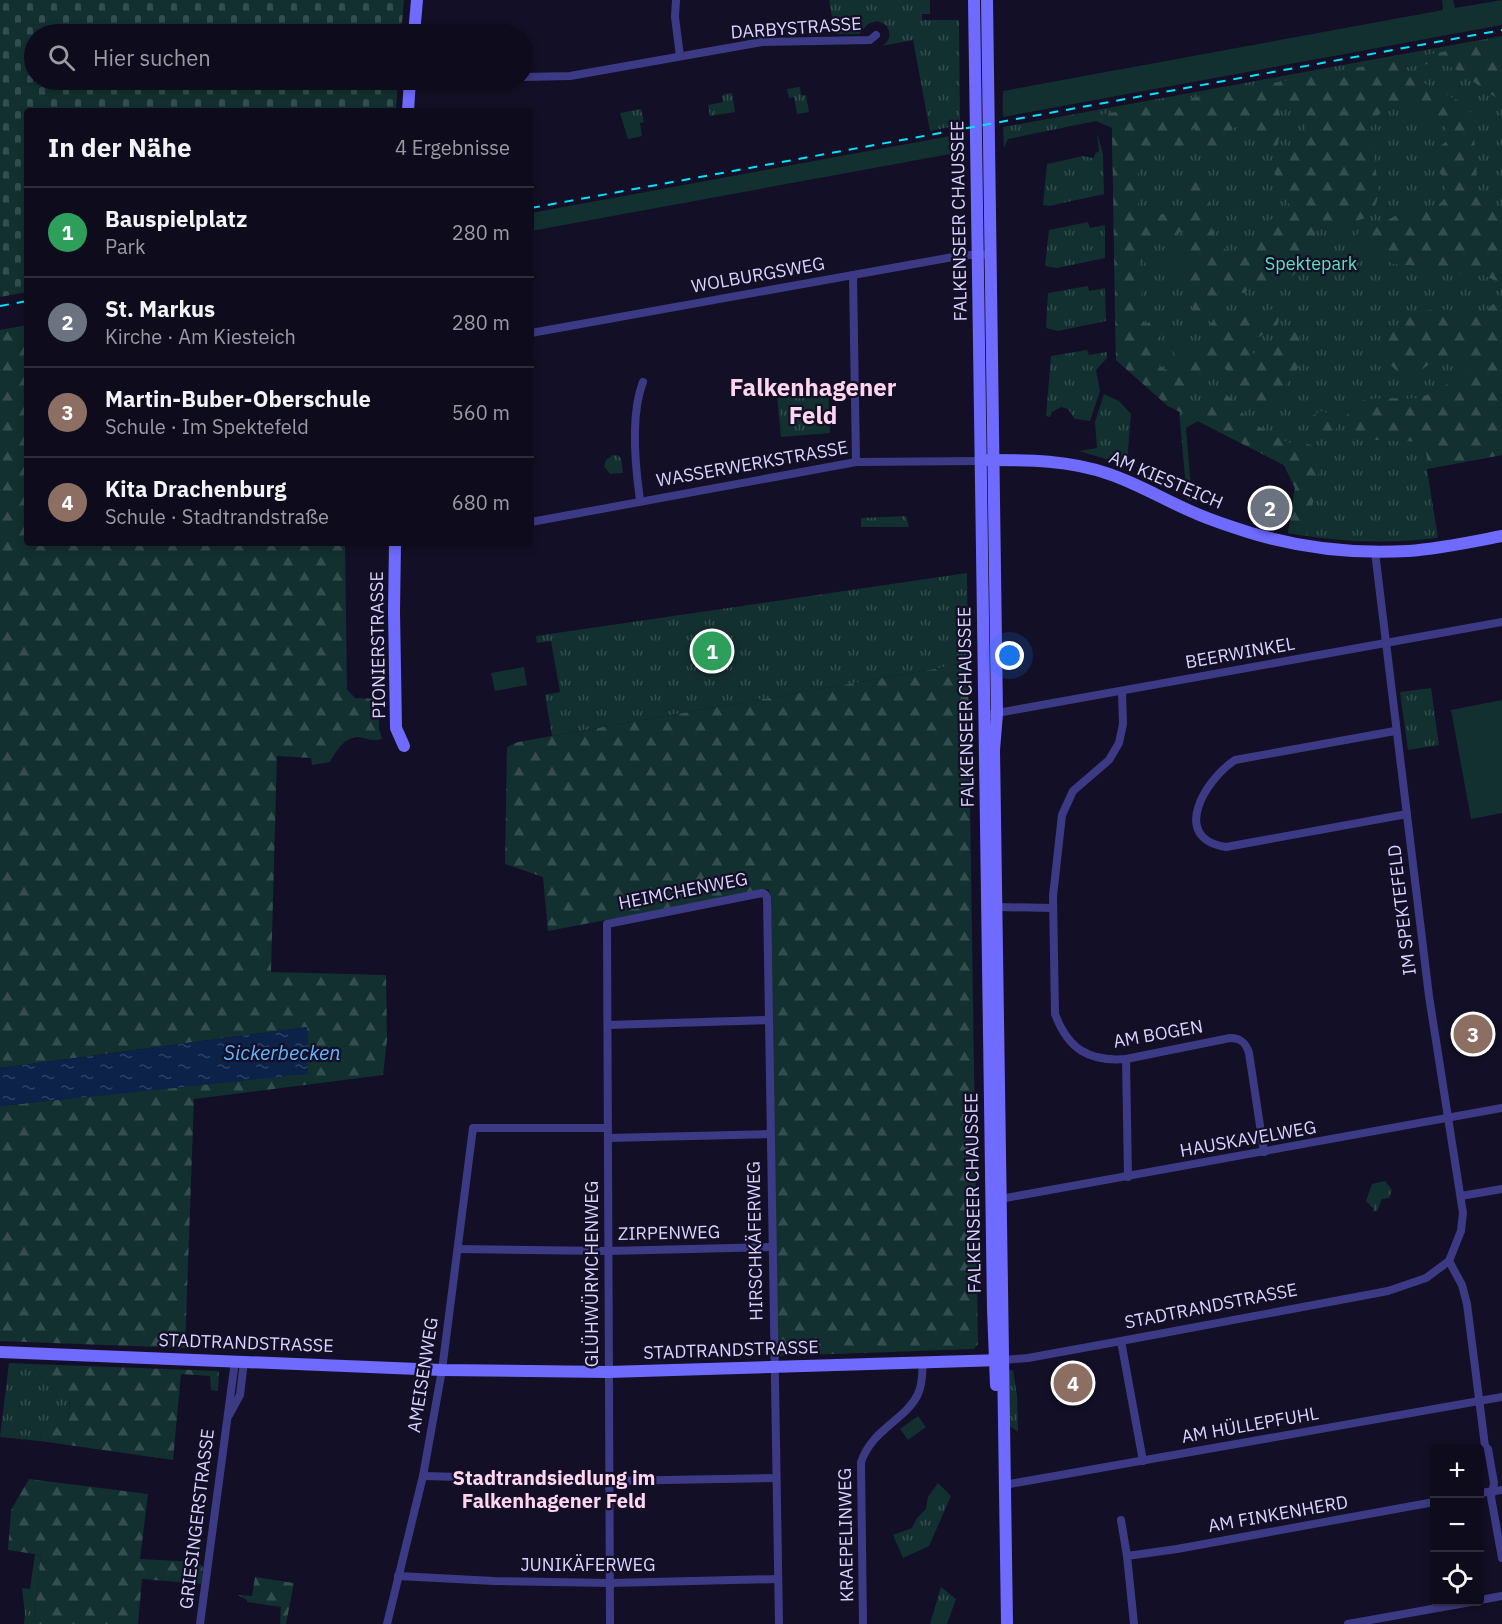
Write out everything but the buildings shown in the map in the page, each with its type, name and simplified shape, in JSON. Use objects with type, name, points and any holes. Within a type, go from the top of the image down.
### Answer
[{"type":"main road","points":[[415,24],[417,0]]},
{"type":"main road","name":"FALKENSEER CHAUSSEE","points":[[974,0],[977,255],[997,714],[994,750],[992,907],[998,1360],[1003,1413],[1007,1624]]},
{"type":"main road","name":"FALKENSEER CHAUSSEE","points":[[987,0],[990,254],[984,714],[992,907]]},
{"type":"main road","points":[[408,108],[409,90]]},
{"type":"main road","name":"AM KIESTEICH","points":[[987,460],[1041,460],[1075,465],[1127,480],[1194,513],[1252,533],[1316,547],[1375,552],[1410,551],[1502,536]]},
{"type":"main road","name":"PIONIERSTRASSE","points":[[395,546],[396,728],[404,746]]},
{"type":"main road","name":"STADTRANDSTRASSE","points":[[0,1352],[442,1370],[608,1372],[998,1360]]},
{"type":"street","points":[[676,0],[675,17],[680,56]]},
{"type":"street","name":"DARBYSTRASSE","points":[[534,77],[570,76],[762,42],[870,40],[876,35]]},
{"type":"street","name":"WOLBURGSWEG","points":[[534,332],[964,255],[990,254]]},
{"type":"street","points":[[853,275],[856,462]]},
{"type":"street","points":[[640,500],[637,477],[636,422],[637,397],[643,382]]},
{"type":"street","name":"WASSERWERKSTRASSE","points":[[534,521],[640,500],[856,462],[987,460]]},
{"type":"street","name":"IM SPEKTEFELD","points":[[1375,552],[1429,996],[1463,1213],[1461,1231],[1449,1261]]},
{"type":"street","name":"BEERWINKEL","points":[[984,714],[997,714],[1502,622]]},
{"type":"street","name":"AM BOGEN","points":[[1122,691],[1123,724],[1119,743],[1109,760],[1073,791],[1062,815],[1055,862],[1052,908],[1055,1014],[1060,1029],[1069,1041],[1082,1052],[1109,1060],[1126,1059],[1230,1038],[1240,1040],[1249,1053],[1264,1152]]},
{"type":"street","points":[[1395,731],[1235,760],[1219,772],[1202,799],[1196,816],[1196,824],[1199,832],[1207,841],[1226,848],[1407,814]]},
{"type":"street","name":"HEIMCHENWEG","points":[[607,924],[765,894]]},
{"type":"street","name":"HIRSCHKÄFERWEG","points":[[765,894],[767,898],[779,1624]]},
{"type":"street","points":[[992,907],[1052,908]]},
{"type":"street","name":"GLÜHWÜRMCHENWEG","points":[[607,924],[610,1624]]},
{"type":"street","points":[[608,1025],[768,1020]]},
{"type":"street","points":[[1126,1059],[1128,1177]]},
{"type":"street","name":"HAUSKAVELWEG","points":[[996,1199],[1502,1108]]},
{"type":"street","name":"AMEISENWEG","points":[[387,1624],[423,1476],[442,1370],[473,1128],[608,1128]]},
{"type":"street","points":[[608,1138],[770,1134]]},
{"type":"street","points":[[1461,1196],[1502,1188]]},
{"type":"street","name":"ZIRPENWEG","points":[[458,1249],[608,1251],[772,1248]]},
{"type":"street","points":[[1449,1261],[1462,1286],[1467,1304],[1485,1446],[1488,1449],[1497,1490],[1491,1497],[1502,1558]]},
{"type":"street","name":"STADTRANDSTRASSE","points":[[998,1360],[1028,1358],[1388,1291],[1426,1278],[1449,1261]]},
{"type":"street","points":[[1121,1341],[1143,1461]]},
{"type":"street","name":"GRIESINGERSTRASSE","points":[[200,1624],[227,1418],[239,1361]]},
{"type":"street","name":"KRAEPELINWEG","points":[[863,1624],[861,1462],[874,1438],[918,1395],[923,1361]]},
{"type":"street","name":"AM HÜLLEPFUHL","points":[[1004,1485],[1502,1397]]},
{"type":"street","points":[[423,1476],[609,1481],[776,1478]]},
{"type":"street","name":"AM FINKENHERD","points":[[1127,1556],[1430,1503]]},
{"type":"street","points":[[1121,1520],[1134,1624]]},
{"type":"street","name":"JUNIKÄFERWEG","points":[[398,1576],[494,1581],[610,1582],[778,1579]]},
{"type":"street","points":[[1484,1599],[1502,1596]]},
{"type":"street","points":[[1348,1624],[1449,1606]]},
{"type":"green space","points":[[0,0],[404,0],[402,24],[24,24],[24,90],[397,90],[396,108],[24,108],[24,293],[0,297]]},
{"type":"green space","points":[[829,0],[930,0],[930,14],[922,14],[922,20],[959,20],[960,125],[930,131],[913,40],[882,46],[889,39],[889,31],[886,25],[877,21],[868,24],[859,34],[835,34]]},
{"type":"green space","points":[[1442,0],[1453,0],[1455,8],[1502,0],[1502,25],[1003,117],[1003,91],[1443,10]]},
{"type":"green space","name":"Spektepark","points":[[1502,36],[1502,455],[1427,469],[1438,538],[1363,541],[1326,538],[1288,533],[1295,488],[1284,465],[1198,421],[1186,428],[1192,501],[1187,499],[1179,411],[1168,406],[1116,360],[1112,128],[1096,121],[1008,139],[1004,148],[1003,127]]},
{"type":"green space","points":[[1502,41],[1502,94],[1495,97],[1462,73],[1444,65],[1403,68],[1404,73],[1467,105],[1473,120],[1478,194],[1502,219],[1502,284],[1473,270],[1451,274],[1429,267],[1393,264],[1372,253],[1356,237],[1360,230],[1375,227],[1406,210],[1432,212],[1445,198],[1444,178],[1431,163],[1432,152],[1447,141],[1447,132],[1443,122],[1426,117],[1412,107],[1399,103],[1382,111],[1370,128],[1379,193],[1374,210],[1368,217],[1339,227],[1316,224],[1311,251],[1301,268],[1287,280],[1272,284],[1254,283],[1244,293],[1224,287],[1219,289],[1212,314],[1195,322],[1183,230],[1172,238],[1146,245],[1138,257],[1142,291],[1141,316],[1145,324],[1155,320],[1160,322],[1163,328],[1158,341],[1153,346],[1153,351],[1155,360],[1165,369],[1175,371],[1179,368],[1205,342],[1209,325],[1214,320],[1227,316],[1254,315],[1274,309],[1279,318],[1277,325],[1250,343],[1250,349],[1257,357],[1268,356],[1287,334],[1296,332],[1302,347],[1300,363],[1274,403],[1258,407],[1214,356],[1196,381],[1185,405],[1200,417],[1215,391],[1223,393],[1233,400],[1253,423],[1287,442],[1306,443],[1317,448],[1321,458],[1307,536],[1288,533],[1295,488],[1284,465],[1168,406],[1116,360],[1112,128],[1120,121],[1099,115]],"holes":[[[1276,101],[1297,115],[1304,123],[1305,135],[1282,152],[1274,165],[1276,180],[1291,207],[1277,215],[1265,226],[1249,252],[1238,256],[1231,253],[1216,237],[1209,217],[1210,180],[1204,176],[1196,178],[1185,190],[1183,220],[1173,215],[1146,215],[1140,211],[1138,157],[1142,150],[1174,151],[1179,149],[1184,145],[1184,138],[1179,132],[1192,128],[1199,133],[1208,146],[1216,151],[1228,144],[1231,130],[1243,126],[1251,126],[1260,146],[1268,151],[1277,148],[1282,123]]]},
{"type":"green space","points":[[800,87],[801,95],[806,95],[809,112],[797,114],[794,97],[789,98],[787,89]]},
{"type":"green space","points":[[732,93],[735,112],[710,116],[708,105],[723,102],[722,95]]},
{"type":"green space","points":[[641,109],[644,122],[640,123],[642,136],[628,139],[620,113]]},
{"type":"green space","points":[[1097,133],[1103,154],[1104,194],[1049,206],[1043,205],[1047,164],[1083,156],[1093,158],[1099,151]]},
{"type":"green space","points":[[961,134],[961,152],[534,230],[534,212]]},
{"type":"green space","points":[[1088,222],[1090,228],[1105,225],[1105,258],[1057,268],[1045,266],[1049,230]]},
{"type":"green space","points":[[1179,247],[1184,265],[1148,274],[1144,256]]},
{"type":"green space","points":[[1088,286],[1089,291],[1105,288],[1106,321],[1058,331],[1046,328],[1048,293]]},
{"type":"green space","points":[[1496,302],[1502,304],[1502,455],[1429,468],[1424,442],[1355,439],[1344,420],[1353,404],[1376,399],[1422,397],[1463,374],[1465,367],[1461,359],[1453,355],[1439,359],[1407,376],[1392,367],[1385,355],[1386,341],[1399,323],[1416,314],[1435,309],[1480,314]]},
{"type":"green space","points":[[24,326],[24,546],[345,546],[347,689],[355,698],[379,699],[379,728],[382,739],[352,738],[343,744],[330,762],[312,765],[311,758],[277,756],[271,972],[386,975],[387,1040],[383,1075],[194,1099],[185,1348],[0,1341],[0,1106],[308,1073],[307,1027],[0,1068],[0,330]]},
{"type":"green space","points":[[1182,332],[1186,333],[1185,337],[1191,341],[1193,351],[1184,359],[1176,357],[1169,344],[1170,337]]},
{"type":"green space","points":[[1087,350],[1089,355],[1107,352],[1107,358],[1096,370],[1100,391],[1090,421],[1075,419],[1068,409],[1061,407],[1052,412],[1050,417],[1046,416],[1051,356]]},
{"type":"green space","points":[[828,387],[830,433],[781,437],[777,396]]},
{"type":"green space","points":[[1104,394],[1119,401],[1131,414],[1129,466],[1079,451],[1097,448],[1095,422]]},
{"type":"green space","points":[[1322,411],[1331,415],[1334,420],[1336,430],[1333,433],[1319,433],[1308,425],[1312,416]]},
{"type":"green space","points":[[613,455],[621,458],[623,473],[610,474],[604,466],[606,460]]},
{"type":"green space","points":[[906,516],[909,527],[861,527],[861,518]]},
{"type":"green space","points":[[967,573],[968,663],[552,736],[545,695],[560,692],[551,641],[537,643],[536,636]]},
{"type":"green space","points":[[968,663],[978,1344],[974,1349],[777,1356],[769,889],[548,931],[543,877],[505,864],[507,747],[518,742]]},
{"type":"green space","points":[[524,667],[527,685],[495,691],[491,673]]},
{"type":"green space","points":[[1431,688],[1439,745],[1408,750],[1400,692]]},
{"type":"green space","points":[[1502,700],[1502,813],[1471,819],[1451,710]]},
{"type":"green space","points":[[1385,1181],[1392,1190],[1389,1198],[1382,1199],[1377,1211],[1373,1212],[1373,1208],[1366,1201],[1372,1184]]},
{"type":"green space","points":[[9,1363],[32,1364],[58,1397],[70,1396],[68,1426],[42,1431],[40,1441],[0,1437]]},
{"type":"green space","points":[[32,1364],[219,1371],[218,1391],[211,1390],[210,1376],[181,1374],[173,1460],[40,1441],[42,1431],[59,1423],[68,1426],[70,1397],[58,1397]]},
{"type":"green space","points":[[1013,1370],[1017,1396],[1018,1432],[1007,1424],[1006,1371]]},
{"type":"green space","points":[[918,1416],[926,1427],[908,1440],[900,1429]]},
{"type":"green space","points":[[29,1479],[148,1494],[140,1559],[198,1562],[203,1567],[201,1584],[142,1579],[138,1624],[37,1624],[34,1620],[41,1555],[8,1550],[11,1510]]},
{"type":"green space","points":[[938,1483],[951,1496],[929,1546],[903,1558],[893,1535],[912,1528],[917,1518],[926,1509],[928,1497]]},
{"type":"green space","points":[[35,1554],[41,1555],[34,1620],[37,1624],[24,1624],[22,1588],[30,1589]]},
{"type":"green space","points":[[255,1577],[294,1583],[286,1624],[280,1624],[281,1607],[247,1602],[238,1595],[252,1596]]},
{"type":"green space","points":[[941,1587],[956,1599],[947,1624],[930,1624]]},
{"type":"water","name":"Sickerbecken","points":[[307,1027],[308,1074],[0,1106],[0,1068]]},
{"type":"railway","points":[[534,207],[1502,30]]},
{"type":"railway","points":[[0,306],[24,302]]},
{"type":"place","name":"St. Markus","points":[[1270,508]]},
{"type":"place","name":"Bauspielplatz","points":[[712,651]]},
{"type":"place","name":"Martin-Buber-Oberschule","points":[[1473,1034]]},
{"type":"place","name":"Kita Drachenburg","points":[[1073,1383]]},
{"type":"district","name":"Falkenhagener Feld","points":[[813,402]]},
{"type":"district","name":"Stadtrandsiedlung im Falkenhagener Feld","points":[[554,1490]]}]
